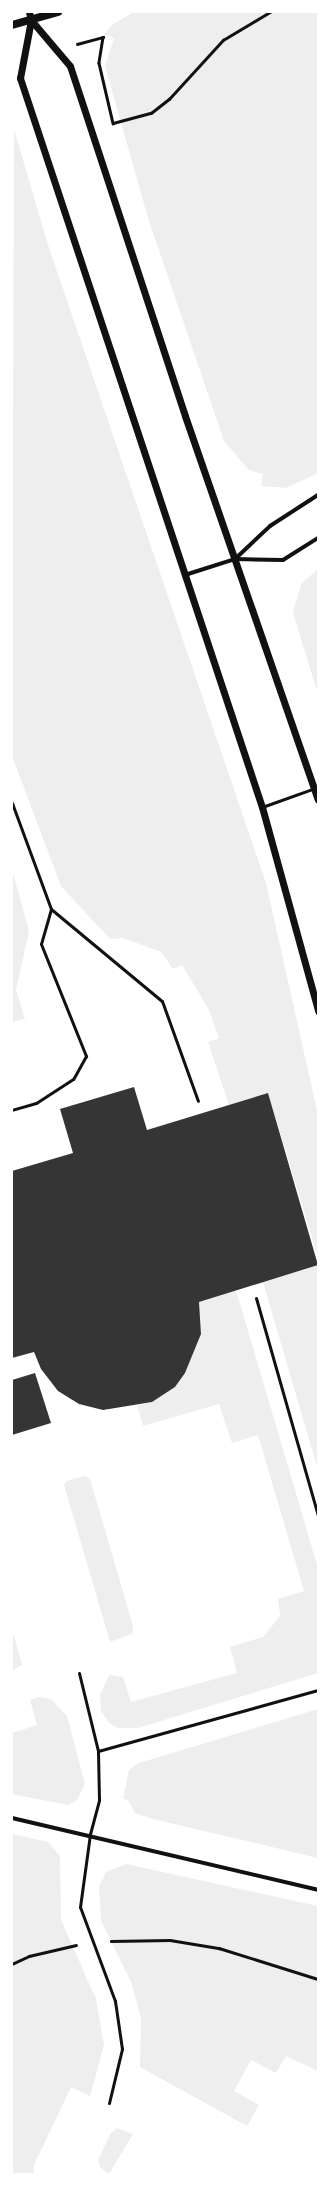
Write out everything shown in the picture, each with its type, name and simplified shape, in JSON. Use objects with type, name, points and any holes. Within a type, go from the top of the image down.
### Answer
[{"type":"main road","points":[[12,25],[30,16],[58,12]]},
{"type":"street","points":[[30,16],[70,66],[235,559],[316,788],[318,800]]},
{"type":"street","points":[[30,16],[20,78],[188,574],[262,807],[318,1010]]},
{"type":"street","points":[[235,559],[270,526],[318,495]]},
{"type":"street","points":[[188,574],[235,559],[283,560],[318,538]]},
{"type":"street","points":[[12,1818],[90,1834],[318,1890]]},
{"type":"lane","points":[[262,807],[316,788]]},
{"type":"lane","points":[[12,803],[51,909],[162,1001],[198,1101]]},
{"type":"lane","points":[[12,1110],[36,1104],[73,1079],[86,1056],[41,944],[51,909]]},
{"type":"lane","points":[[256,1298],[318,1515]]},
{"type":"lane","points":[[80,1673],[98,1751],[100,1800],[90,1834],[80,1907],[115,2001],[122,2049],[109,2103]]},
{"type":"lane","points":[[98,1751],[318,1690]]},
{"type":"path","points":[[103,37],[99,63],[113,123],[151,114],[169,99],[223,40],[270,12]]},
{"type":"path","points":[[12,1964],[29,1956],[93,1941],[170,1940],[219,1948],[318,1979]]},
{"type":"shaded area","points":[[134,12],[318,12],[318,473],[286,488],[261,486],[263,474],[249,470],[224,441],[148,218],[105,66],[114,38],[104,34],[113,24]]},
{"type":"shaded area","points":[[14,129],[48,245],[266,883],[318,1115],[318,1257],[268,1093],[229,1105],[208,1042],[219,1038],[209,1010],[182,965],[173,969],[161,952],[123,938],[110,939],[61,886],[12,756]]},
{"type":"shaded area","points":[[318,569],[318,694],[293,613],[301,584]]},
{"type":"shaded area","points":[[12,869],[29,931],[16,990],[25,1019],[12,1022]]},
{"type":"shaded area","points":[[318,1265],[318,1470],[263,1282]]},
{"type":"shaded area","points":[[236,1290],[318,1568],[318,1673],[138,1728],[118,1728],[109,1723],[101,1711],[100,1695],[109,1675],[123,1677],[131,1702],[237,1673],[230,1647],[263,1637],[280,1616],[278,1599],[304,1591],[258,1435],[232,1443],[219,1404],[143,1426],[137,1405],[150,1403],[175,1387],[185,1373],[201,1334],[199,1302]]},
{"type":"shaded area","points":[[84,1476],[90,1479],[133,1626],[132,1634],[110,1642],[64,1485],[67,1481]]},
{"type":"shaded area","points":[[12,1629],[22,1665],[12,1670]]},
{"type":"shaded area","points":[[39,1697],[51,1699],[67,1716],[85,1784],[77,1800],[68,1805],[12,1794],[12,1733],[37,1725],[30,1700]]},
{"type":"shaded area","points":[[318,1709],[318,1858],[153,1819],[135,1813],[128,1800],[123,1799],[129,1770],[139,1763]]},
{"type":"shaded area","points":[[12,1834],[48,1842],[60,1856],[61,1920],[96,1999],[104,2045],[90,2096],[71,2087],[34,2165],[34,2174],[12,2174]]},
{"type":"shaded area","points":[[126,1864],[318,1906],[318,2071],[286,2056],[276,2073],[251,2060],[234,2091],[259,2105],[247,2126],[140,2067],[141,2018],[131,1982],[101,1921],[99,1887],[106,1872]]},
{"type":"shaded area","points":[[117,2128],[133,2134],[109,2174],[100,2167],[98,2160],[111,2133]]},
{"type":"building","points":[[134,1087],[147,1130],[268,1093],[318,1265],[199,1302],[201,1334],[185,1373],[175,1387],[152,1402],[103,1410],[79,1404],[58,1391],[41,1369],[34,1352],[12,1358],[12,1171],[73,1153],[60,1109]]},
{"type":"building","points":[[35,1373],[51,1423],[12,1435],[12,1380]]}]
